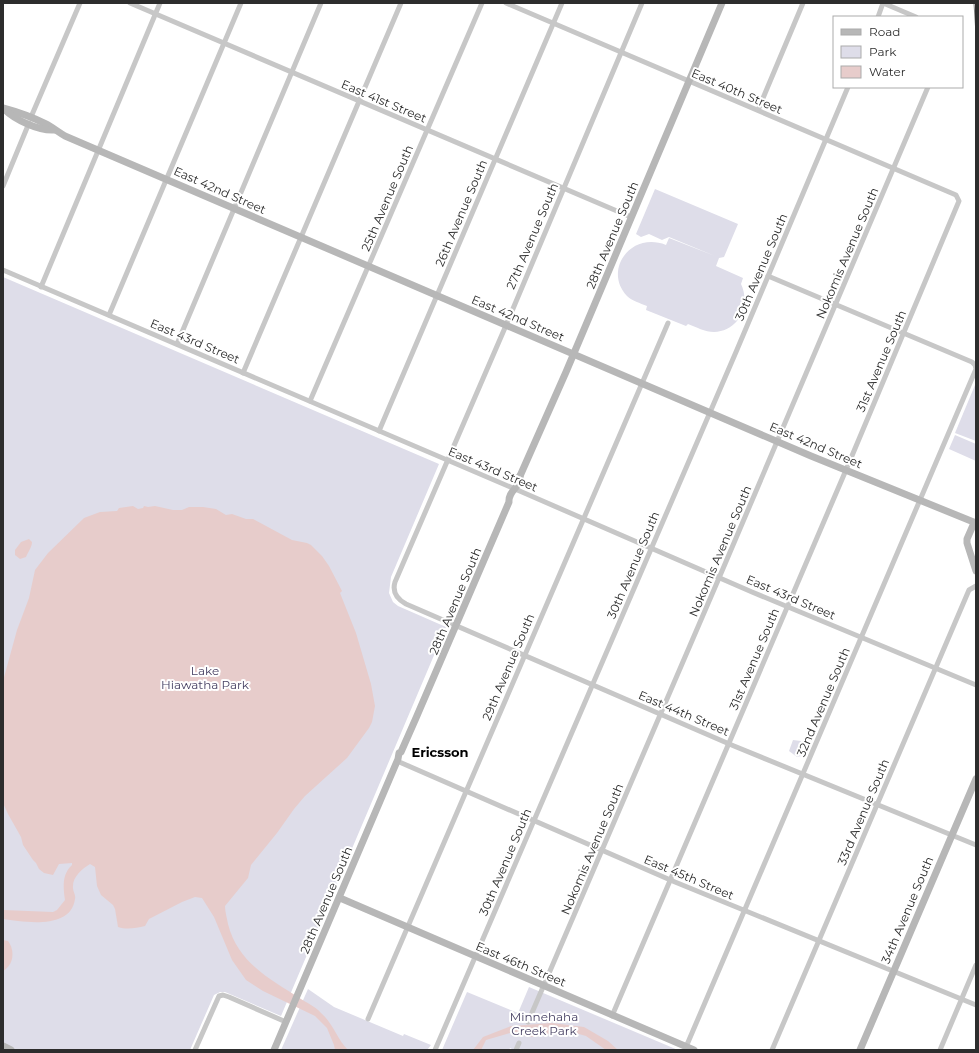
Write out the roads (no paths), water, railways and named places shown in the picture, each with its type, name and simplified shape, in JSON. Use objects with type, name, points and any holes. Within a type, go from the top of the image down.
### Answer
[{"type":"street","points":[[3,186],[80,3]]},
{"type":"street","name":"East 41st Street","points":[[130,3],[631,217]]},
{"type":"street","points":[[41,286],[160,3]]},
{"type":"street","points":[[109,315],[241,3]]},
{"type":"street","points":[[176,344],[321,3]]},
{"type":"street","points":[[243,373],[400,3]]},
{"type":"street","name":"25th Avenue South","points":[[310,401],[482,3]]},
{"type":"street","name":"East 40th Street","points":[[506,3],[956,195],[959,199]]},
{"type":"street","name":"26th Avenue South","points":[[379,431],[562,3]]},
{"type":"street","name":"27th Avenue South","points":[[394,588],[395,582],[448,461],[642,3]]},
{"type":"street","name":"28th Avenue South","points":[[274,1050],[398,760],[401,757],[401,752],[509,502],[512,491],[519,484],[520,476],[722,3]]},
{"type":"street","points":[[758,110],[803,3]]},
{"type":"street","points":[[878,16],[883,3],[914,16]]},
{"type":"street","name":"30th Avenue South","points":[[435,1050],[710,412],[848,88]]},
{"type":"street","name":"Nokomis Avenue South","points":[[528,1022],[778,441],[928,88]]},
{"type":"street","name":"East 42nd Street","points":[[4,109],[14,111],[30,120],[48,125],[54,130],[98,150],[573,354],[975,524]]},
{"type":"street","name":"31st Avenue South","points":[[612,1016],[904,334],[959,203],[959,199]]},
{"type":"street","name":"East 43rd Street","points":[[3,270],[719,578],[976,685]]},
{"type":"street","points":[[768,276],[972,362],[975,365]]},
{"type":"street","name":"29th Avenue South","points":[[368,1019],[668,323]]},
{"type":"street","name":"32nd Avenue South","points":[[686,1047],[976,369],[975,365]]},
{"type":"street","points":[[975,524],[967,539],[967,543],[976,571]]},
{"type":"street","name":"33rd Avenue South","points":[[772,1050],[969,590],[976,586]]},
{"type":"street","name":"East 44th Street","points":[[394,588],[396,596],[400,601],[456,626],[728,743],[976,845]]},
{"type":"street","name":"East 45th Street","points":[[398,760],[670,880],[976,1005]]},
{"type":"street","name":"34th Avenue South","points":[[860,1050],[976,779]]},
{"type":"street","name":"East 46th Street","points":[[340,898],[694,1050]]},
{"type":"street","points":[[940,1050],[976,965]]},
{"type":"street","points":[[195,1050],[219,996],[223,995],[229,997],[286,1022]]},
{"type":"street","points":[[516,1050],[519,1043]]},
{"type":"street","points":[[3,1046],[11,1050]]},
{"type":"water","points":[[133,506],[138,509],[143,508],[144,506],[155,506],[173,510],[182,510],[189,507],[203,507],[216,509],[226,515],[232,514],[246,519],[253,519],[292,540],[311,545],[329,566],[342,591],[340,593],[356,633],[371,684],[375,706],[372,722],[347,758],[305,796],[294,809],[251,865],[248,878],[225,906],[228,924],[233,938],[247,960],[267,977],[319,1011],[329,1021],[348,1050],[335,1050],[327,1028],[315,1016],[263,991],[246,980],[232,960],[214,917],[202,898],[195,897],[182,902],[149,919],[145,926],[128,929],[121,928],[118,927],[113,905],[101,895],[97,886],[95,867],[90,864],[81,871],[74,880],[73,888],[75,899],[72,909],[65,916],[56,920],[45,922],[23,922],[3,919],[3,910],[53,912],[57,910],[65,900],[64,886],[66,872],[72,865],[72,863],[59,864],[53,875],[44,873],[39,869],[23,845],[21,837],[3,803],[3,681],[17,630],[29,598],[35,570],[48,553],[84,518],[100,512],[117,511],[119,508]]},
{"type":"water","points":[[29,539],[32,542],[31,548],[26,557],[20,559],[15,555],[15,550],[21,542]]},
{"type":"water","points":[[3,940],[8,941],[12,949],[12,957],[9,965],[3,971]]},
{"type":"water","points":[[552,1023],[584,1027],[608,1041],[618,1050],[606,1050],[586,1036],[568,1031],[532,1037],[510,1033],[486,1040],[481,1050],[473,1050],[483,1037],[511,1026]]},
{"type":"tram line","points":[[974,3],[976,34]]},
{"type":"district","name":"Ericsson","points":[[440,752]]},
{"type":"park label","name":"Lake Hiawatha Park","points":[[205,677]]},
{"type":"park label","name":"Minnehaha Creek Park","points":[[544,1023]]}]
